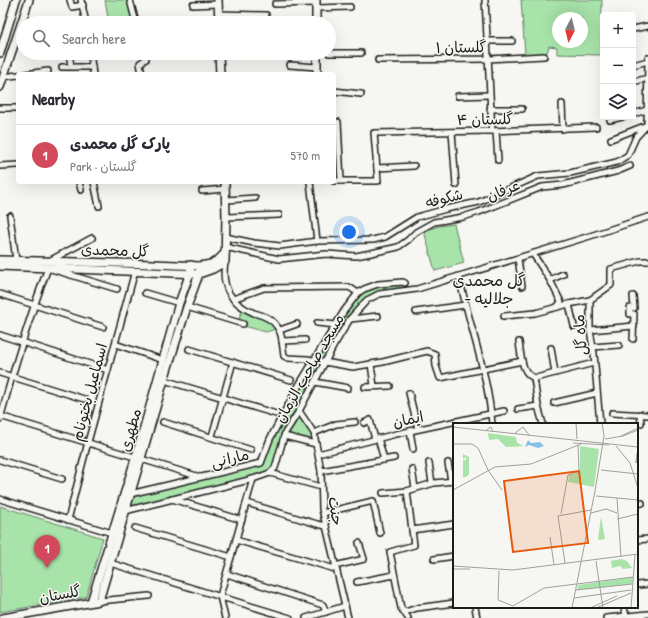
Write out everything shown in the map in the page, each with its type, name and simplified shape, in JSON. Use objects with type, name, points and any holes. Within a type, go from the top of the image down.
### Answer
[{"type":"street","points":[[0,50],[16,0]]},
{"type":"street","points":[[24,16],[29,0]]},
{"type":"street","points":[[70,0],[72,7],[82,2],[85,16]]},
{"type":"street","points":[[130,0],[134,16]]},
{"type":"street","points":[[485,0],[490,109],[498,160]]},
{"type":"street","points":[[193,5],[218,2],[218,14],[266,15]]},
{"type":"street","points":[[275,4],[316,4],[350,7]]},
{"type":"street","points":[[316,4],[316,16]]},
{"type":"street","points":[[636,28],[648,26]]},
{"type":"street","points":[[0,87],[16,38]]},
{"type":"street","points":[[487,42],[512,41]]},
{"type":"street","points":[[336,53],[361,53]]},
{"type":"street","name":"گلستان ۱","points":[[378,60],[488,59],[544,56]]},
{"type":"street","points":[[611,139],[648,125],[648,58]]},
{"type":"street","points":[[70,60],[71,66]]},
{"type":"street","points":[[91,60],[93,72]]},
{"type":"street","points":[[142,72],[140,63],[144,60]]},
{"type":"street","points":[[219,60],[220,72]]},
{"type":"street","points":[[290,65],[317,70],[318,60]]},
{"type":"street","points":[[636,64],[648,62]]},
{"type":"street","points":[[62,67],[92,67]]},
{"type":"street","points":[[41,72],[48,71]]},
{"type":"street","points":[[3,77],[16,75]]},
{"type":"street","points":[[636,81],[648,78]]},
{"type":"street","points":[[336,91],[361,94]]},
{"type":"street","points":[[458,96],[489,95]]},
{"type":"street","points":[[562,104],[563,129]]},
{"type":"street","points":[[0,108],[16,108]]},
{"type":"street","points":[[490,109],[522,109]]},
{"type":"street","points":[[636,113],[647,110]]},
{"type":"street","points":[[338,122],[341,181]]},
{"type":"street","name":"شکوفه","points":[[225,238],[280,246],[317,241],[373,240],[385,237],[417,217],[479,202],[538,176],[570,173],[618,162],[628,155],[636,137],[648,125]]},
{"type":"street","name":"گلستان ۴","points":[[377,168],[374,133],[596,128]]},
{"type":"street","points":[[452,132],[456,185]]},
{"type":"street","points":[[0,166],[16,165]]},
{"type":"street","points":[[336,181],[378,181],[377,168],[414,166]]},
{"type":"street","name":"عرفان","points":[[225,250],[279,259],[326,254],[356,256],[371,253],[398,247],[416,232],[434,222],[463,217],[479,212],[542,187],[570,184],[618,171],[630,166]]},
{"type":"street","points":[[80,184],[81,190]]},
{"type":"street","points":[[94,184],[99,206]]},
{"type":"street","points":[[310,184],[317,241]]},
{"type":"street","points":[[202,192],[225,186],[225,262],[223,275],[226,288],[233,299],[245,309],[266,317],[274,322],[280,330],[284,356],[288,358],[314,360],[353,367],[427,351],[435,354],[436,366],[440,378],[522,361]]},
{"type":"street","points":[[226,200],[255,198]]},
{"type":"street","points":[[226,217],[279,215]]},
{"type":"street","points":[[10,216],[16,260]]},
{"type":"street","name":"مسجد صاحب الزمان","points":[[270,473],[275,468],[284,436],[350,319],[367,300],[379,294],[417,289],[518,259],[648,217]]},
{"type":"street","points":[[92,238],[48,264],[22,342],[0,417],[88,442],[201,477]]},
{"type":"street","name":"گل محمدی","points":[[0,266],[48,264],[200,266],[211,264],[219,259],[225,250]]},
{"type":"street","points":[[533,254],[550,280],[561,302],[556,307]]},
{"type":"street","points":[[518,259],[522,286]]},
{"type":"street","name":"گل محمدی","points":[[0,260],[16,260],[135,271],[199,274],[213,270],[225,262]]},
{"type":"street","name":"ماه گل","points":[[600,423],[590,330],[590,300],[611,285],[611,269],[640,261],[648,261]]},
{"type":"street","points":[[48,264],[117,289]]},
{"type":"street","name":"مطهری","points":[[95,601],[110,563],[130,494],[163,360],[179,303],[190,273],[191,265]]},
{"type":"street","name":"مطهری","points":[[95,601],[112,533],[199,274],[200,266]]},
{"type":"street","name":"اسماعیل بختونام","points":[[68,520],[135,271]]},
{"type":"street","points":[[550,280],[562,274]]},
{"type":"street","points":[[459,276],[464,304],[483,368],[492,423]]},
{"type":"street","name":"مارانی","points":[[130,494],[261,463],[270,439],[314,360],[344,311],[358,293],[378,284],[405,283]]},
{"type":"street","points":[[233,299],[264,288],[349,287],[358,293]]},
{"type":"street","points":[[145,293],[179,303]]},
{"type":"street","points":[[0,294],[103,327]]},
{"type":"street","points":[[633,296],[634,308],[630,308],[630,314],[634,314],[633,339]]},
{"type":"street","points":[[504,316],[535,313],[590,300]]},
{"type":"street","points":[[416,312],[464,304]]},
{"type":"street","points":[[569,304],[574,326]]},
{"type":"street","points":[[187,307],[243,324]]},
{"type":"street","points":[[350,319],[378,316]]},
{"type":"street","points":[[317,323],[336,325]]},
{"type":"street","points":[[280,330],[297,324]]},
{"type":"street","points":[[590,330],[634,326]]},
{"type":"street","points":[[0,336],[108,370]]},
{"type":"street","points":[[282,341],[305,340]]},
{"type":"street","points":[[519,342],[522,361],[526,373],[534,378],[594,363]]},
{"type":"street","points":[[115,344],[163,360]]},
{"type":"street","points":[[592,347],[619,345]]},
{"type":"street","points":[[551,348],[555,373]]},
{"type":"street","points":[[189,349],[291,380]]},
{"type":"street","points":[[212,436],[233,362]]},
{"type":"street","points":[[371,364],[374,386]]},
{"type":"street","points":[[0,373],[84,399]]},
{"type":"street","points":[[534,378],[538,406],[543,423]]},
{"type":"street","points":[[164,380],[276,414]]},
{"type":"street","points":[[315,382],[348,388]]},
{"type":"street","points":[[365,387],[390,386]]},
{"type":"street","points":[[409,392],[418,429]]},
{"type":"street","points":[[554,402],[597,393]]},
{"type":"street","points":[[518,409],[538,406]]},
{"type":"street","name":"جنت","points":[[299,411],[314,433],[321,471],[323,513],[348,618]]},
{"type":"street","name":"ایمان","points":[[318,454],[418,429],[504,411]]},
{"type":"street","points":[[612,413],[648,415]]},
{"type":"street","points":[[640,414],[641,423]]},
{"type":"street","points":[[364,422],[370,420],[384,460]]},
{"type":"street","points":[[163,422],[212,436],[251,450]]},
{"type":"street","points":[[314,433],[336,424],[355,422]]},
{"type":"street","points":[[410,431],[413,449]]},
{"type":"street","points":[[284,436],[316,444]]},
{"type":"street","points":[[321,471],[394,458]]},
{"type":"street","points":[[0,460],[62,479]]},
{"type":"street","points":[[429,463],[432,483]]},
{"type":"street","points":[[383,493],[406,491],[432,483],[452,481],[448,463]]},
{"type":"street","points":[[412,470],[415,488]]},
{"type":"street","points":[[125,511],[253,479],[270,473],[321,487]]},
{"type":"street","points":[[225,618],[220,596],[253,479]]},
{"type":"street","points":[[406,491],[414,545],[390,552],[401,608],[405,612],[407,618]]},
{"type":"street","points":[[171,499],[242,520]]},
{"type":"street","points":[[0,500],[112,533]]},
{"type":"street","points":[[323,513],[373,501],[380,533]]},
{"type":"street","points":[[246,503],[326,526]]},
{"type":"street","points":[[412,530],[453,524]]},
{"type":"street","points":[[135,528],[231,557]]},
{"type":"street","points":[[638,540],[648,539]]},
{"type":"street","points":[[236,540],[335,568],[364,559],[360,543]]},
{"type":"street","points":[[434,559],[453,556]]},
{"type":"street","points":[[110,563],[290,618]]},
{"type":"street","points":[[226,574],[323,604],[326,612]]},
{"type":"street","points":[[357,582],[394,575]]},
{"type":"street","points":[[638,585],[648,584]]},
{"type":"street","points":[[95,601],[149,596]]},
{"type":"street","name":"گلستان","points":[[3,618],[95,601]]},
{"type":"street","points":[[405,612],[417,608],[453,603]]},
{"type":"street","points":[[306,618],[345,606]]},
{"type":"street","points":[[475,608],[477,618]]},
{"type":"street","points":[[624,608],[626,616]]},
{"type":"street","points":[[606,618],[648,614]]},
{"type":"green space","points":[[105,0],[128,0],[131,16],[108,16]]},
{"type":"green space","points":[[521,0],[602,0],[602,12],[600,12],[600,55],[557,54],[557,48],[588,48],[588,12],[552,12],[552,46],[549,46],[547,53],[525,54]]},
{"type":"green space","points":[[454,224],[464,263],[435,271],[424,231],[439,226]]},
{"type":"green space","points":[[403,283],[405,290],[378,293],[350,318],[324,362],[315,359],[359,293],[372,287]]},
{"type":"green space","points":[[242,311],[270,322],[276,329],[266,332],[237,324]]},
{"type":"green space","points":[[315,361],[323,363],[295,415],[274,467],[269,471],[254,477],[128,509],[131,495],[259,465],[270,440]]},
{"type":"green space","points":[[298,413],[313,434],[315,443],[285,434]]},
{"type":"green space","points":[[0,506],[103,538],[86,597],[0,612]]},
{"type":"place","name":"پارک گل محمدی","points":[[47,568]]},
{"type":"district","name":"گل محمدی - جلالیه","points":[[489,289]]}]
